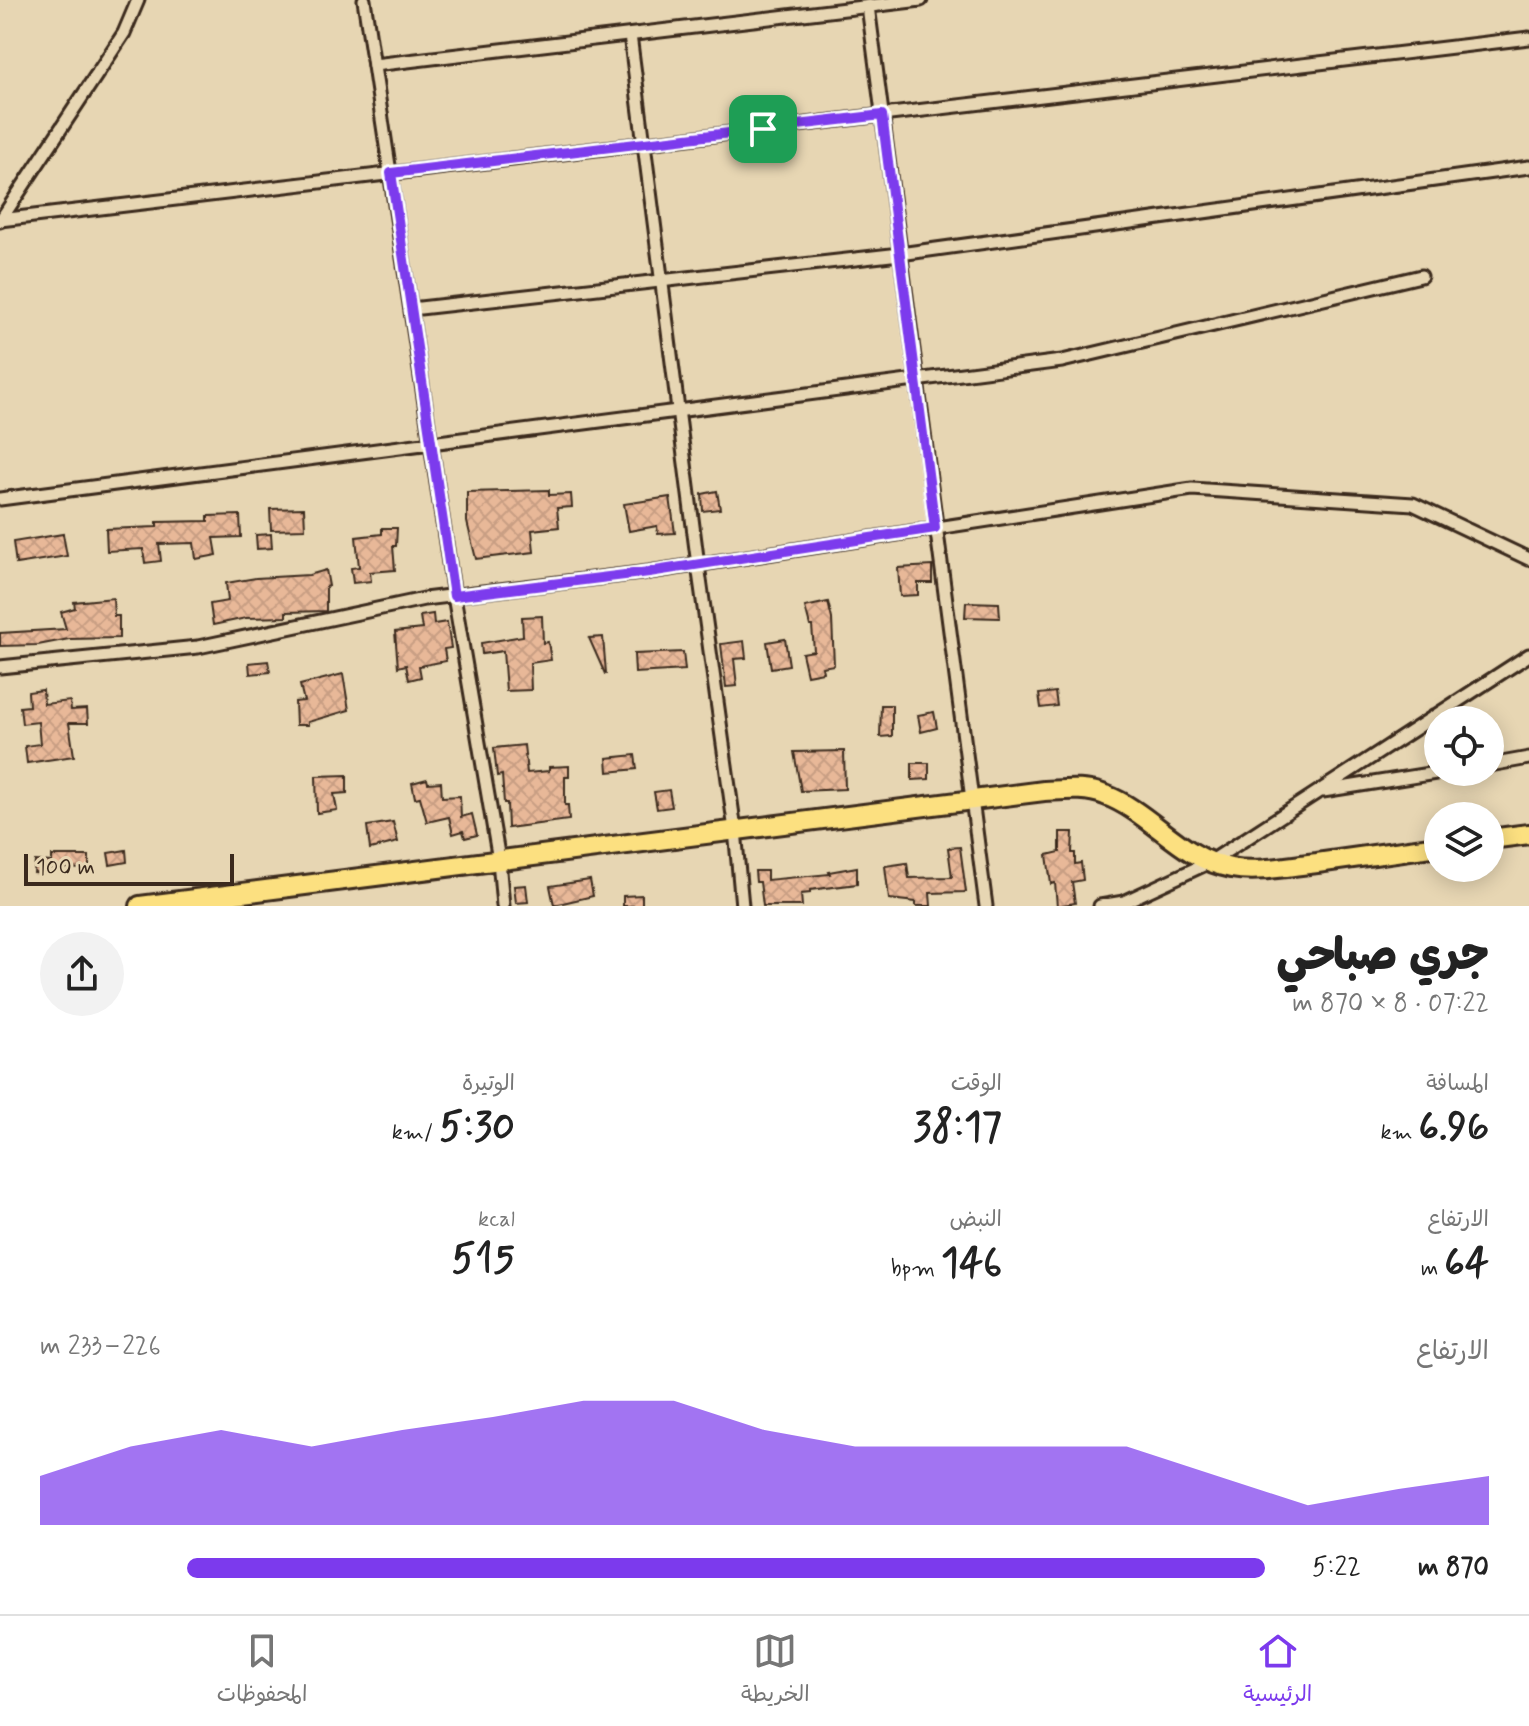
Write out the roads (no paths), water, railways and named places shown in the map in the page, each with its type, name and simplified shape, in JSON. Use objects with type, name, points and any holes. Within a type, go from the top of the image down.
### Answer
[{"type":"main road","points":[[140,906],[256,899],[499,860],[1082,789],[1104,794],[1128,806],[1181,845],[1210,862],[1233,868],[1275,868],[1424,848]]},
{"type":"main road","points":[[1504,837],[1529,834]]},
{"type":"street","points":[[0,220],[124,33],[138,0]]},
{"type":"street","points":[[364,0],[454,596],[499,860],[503,906]]},
{"type":"street","points":[[374,65],[921,0]]},
{"type":"street","points":[[868,6],[986,906]]},
{"type":"street","points":[[630,35],[735,830],[742,906]]},
{"type":"street","points":[[0,220],[1529,38]]},
{"type":"street","points":[[411,309],[900,254],[1529,167]]},
{"type":"street","points":[[0,499],[1062,361],[1421,276]]},
{"type":"street","points":[[0,667],[198,647],[424,599],[698,565],[1192,489],[1413,504],[1529,559]]},
{"type":"street","points":[[1100,906],[1124,902],[1210,862],[1529,655]]},
{"type":"street","points":[[1504,762],[1529,758]]},
{"type":"street","points":[[1319,791],[1424,775]]}]
